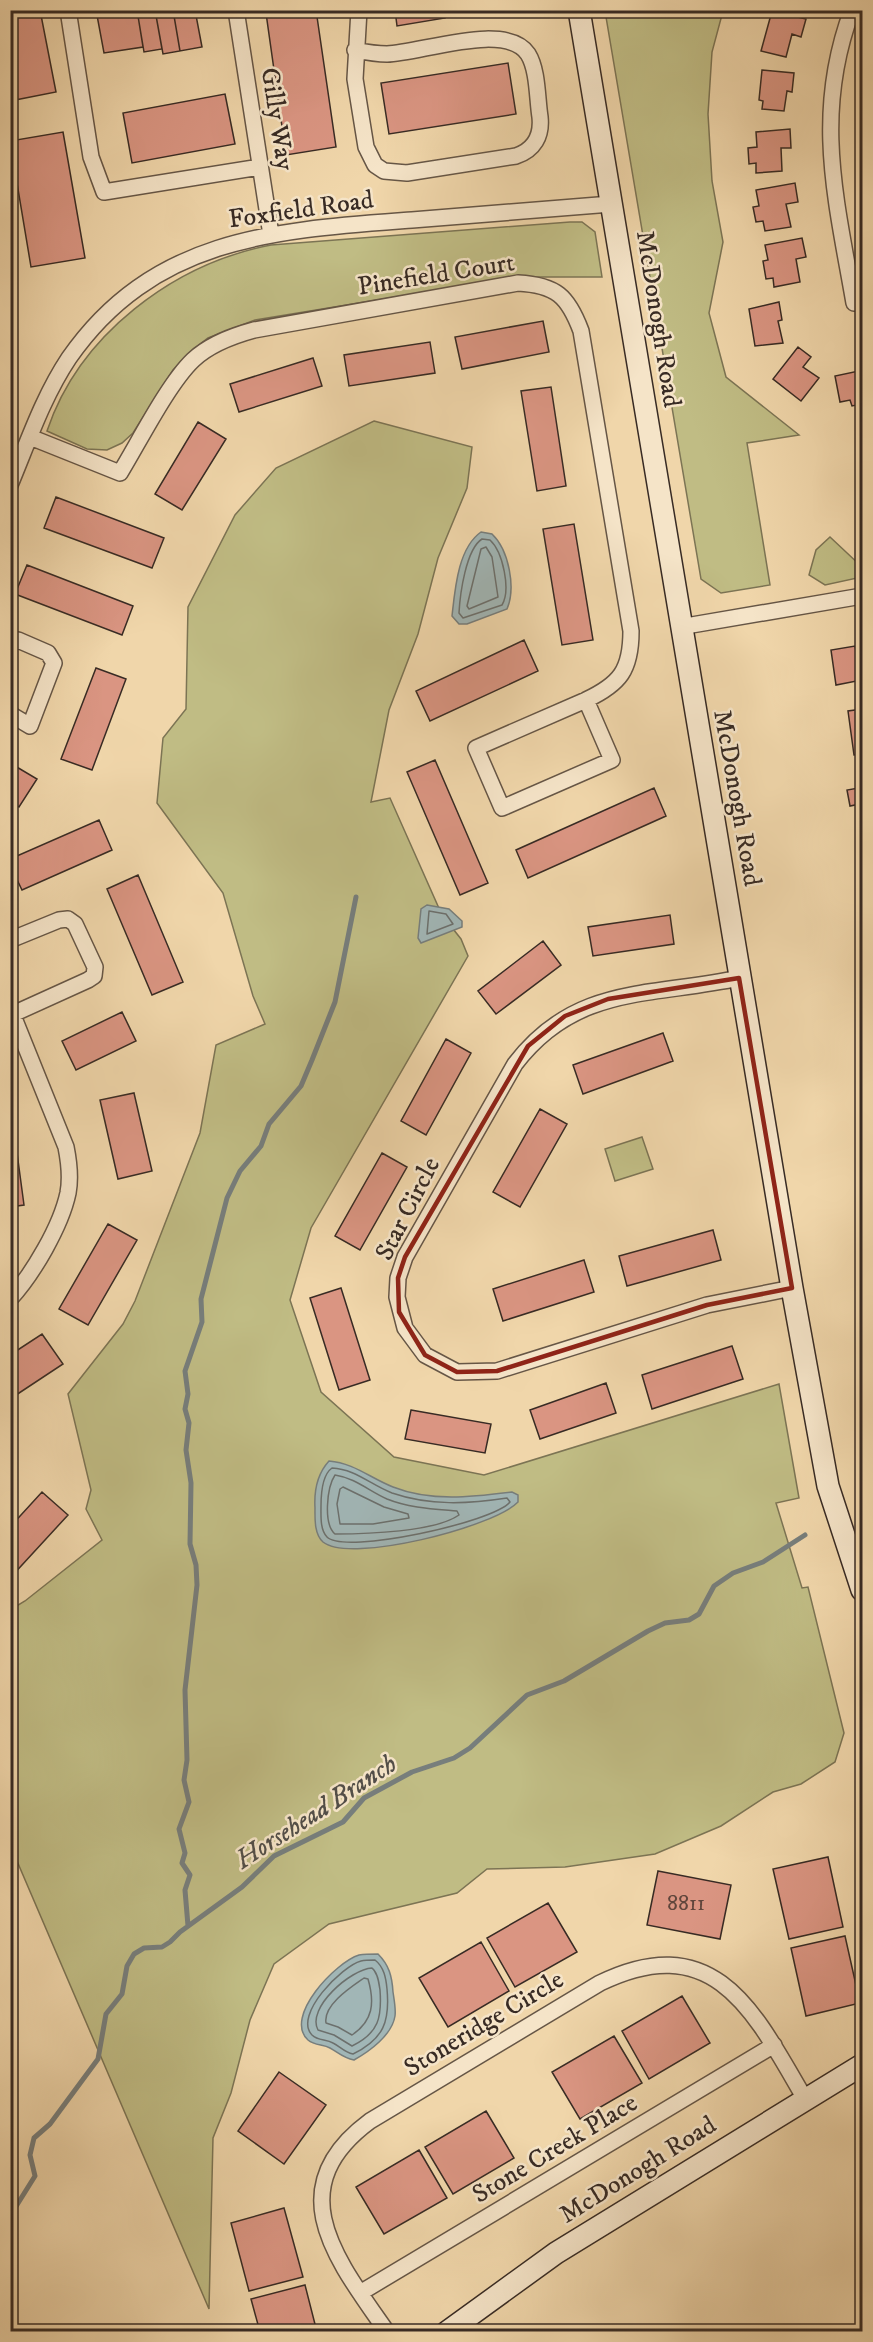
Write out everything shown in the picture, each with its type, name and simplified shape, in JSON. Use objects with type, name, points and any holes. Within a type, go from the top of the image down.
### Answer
[{"type":"main road","name":"McDonogh Road","points":[[579,10],[792,1287],[828,1486],[862,1590]]},
{"type":"main road","points":[[843,2077],[862,2058]]},
{"type":"main road","name":"McDonogh Road","points":[[447,2331],[556,2253],[862,2065]]},
{"type":"street","points":[[68,10],[91,157],[104,192],[260,166]]},
{"type":"street","name":"Gilly Way","points":[[237,10],[271,235]]},
{"type":"street","points":[[355,50],[387,54],[493,38],[513,41],[522,47],[532,63],[541,123],[539,136],[526,153],[516,156],[407,173],[384,171],[375,165],[366,147],[356,92],[355,50],[359,10]]},
{"type":"street","points":[[852,10],[834,72],[830,126],[833,183],[855,303]]},
{"type":"street","name":"Foxfield Road","points":[[10,485],[55,380],[71,356],[108,314],[129,295],[182,261],[239,240],[353,224],[612,204]]},
{"type":"street","name":"Pinefield Court","points":[[30,437],[120,473],[180,376],[193,360],[230,337],[254,330],[518,284],[538,284],[553,290],[574,312],[581,331],[631,632],[631,649],[627,667],[616,682],[586,700],[476,748],[502,808],[612,760],[586,700]]},
{"type":"street","points":[[681,627],[862,596]]},
{"type":"street","points":[[10,643],[18,640],[48,653],[54,663],[30,726],[10,714]]},
{"type":"street","points":[[10,940],[59,920],[68,919],[75,924],[95,968],[94,976],[88,980],[12,1011],[66,1147],[70,1169],[68,1192],[62,1213],[20,1288],[10,1299]]},
{"type":"street","name":"Star Circle","points":[[739,978],[608,999],[565,1016],[528,1046],[515,1064],[405,1257],[398,1278],[399,1312],[413,1341],[425,1355],[457,1372],[477,1374],[514,1366],[707,1305],[792,1287]]},
{"type":"street","name":"Stoneridge Circle","points":[[387,2331],[360,2293],[333,2246],[325,2225],[321,2201],[323,2177],[333,2157],[350,2136],[380,2115],[600,1983],[622,1972],[647,1965],[676,1965],[704,1973],[726,1985],[748,2007],[806,2099]]},
{"type":"street","name":"Stone Creek Place","points":[[360,2293],[774,2045]]},
{"type":"highlighted area","points":[[739,978],[792,1288],[707,1305],[497,1371],[457,1372],[425,1355],[399,1312],[398,1278],[405,1257],[528,1046],[565,1016],[608,999]]},
{"type":"shaded area","points":[[605,11],[723,11],[712,52],[708,114],[712,181],[723,242],[709,313],[726,377],[799,435],[747,443],[770,585],[721,593],[701,579]]},
{"type":"shaded area","points":[[582,222],[595,232],[602,277],[517,277],[255,320],[208,338],[189,353],[173,370],[133,433],[122,443],[107,450],[87,449],[47,431],[62,396],[82,364],[106,335],[134,309],[165,287],[199,269],[235,255],[271,245]]},
{"type":"shaded area","points":[[374,421],[472,447],[467,488],[438,558],[418,634],[389,710],[371,802],[390,798],[442,915],[461,939],[468,956],[311,1228],[290,1300],[321,1392],[394,1457],[484,1475],[779,1384],[799,1498],[776,1503],[802,1588],[808,1587],[844,1733],[835,1762],[801,1784],[773,1792],[721,1826],[655,1854],[565,1867],[487,1869],[457,1893],[329,1924],[274,1964],[250,2020],[231,2093],[213,2138],[209,2309],[11,1847],[10,1610],[25,1601],[102,1540],[86,1509],[91,1490],[68,1394],[123,1324],[135,1301],[200,1133],[216,1045],[265,1024],[253,996],[223,893],[157,803],[163,738],[186,709],[188,607],[235,515],[276,468]]},
{"type":"shaded area","points":[[830,537],[862,567],[862,577],[825,585],[809,575],[816,550]]},
{"type":"shaded area","points":[[642,1137],[653,1169],[615,1181],[605,1149]]},
{"type":"water","points":[[481,532],[492,534],[507,559],[511,580],[510,600],[507,609],[467,624],[459,624],[452,616],[459,570],[467,548]]},
{"type":"water","points":[[427,905],[449,909],[462,921],[462,927],[421,943],[418,938],[421,909]]},
{"type":"water","points":[[329,1461],[362,1471],[407,1492],[452,1497],[512,1492],[518,1495],[518,1502],[504,1512],[481,1522],[422,1540],[361,1549],[338,1548],[320,1539],[316,1526],[316,1489],[319,1477]]},
{"type":"water","points":[[378,1954],[385,1962],[392,1981],[395,2016],[390,2030],[373,2047],[354,2060],[308,2040],[302,2030],[302,2018],[307,2005],[326,1979],[349,1960],[359,1955]]},
{"type":"building","points":[[40,10],[56,92],[10,101],[10,16]]},
{"type":"building","points":[[96,10],[137,10],[143,47],[104,53]]},
{"type":"building","points":[[137,10],[155,10],[162,49],[144,52]]},
{"type":"building","points":[[155,10],[173,10],[180,51],[163,54]]},
{"type":"building","points":[[173,10],[195,10],[202,47],[180,51]]},
{"type":"building","points":[[282,10],[316,10],[336,147],[286,155],[266,13]]},
{"type":"building","points":[[395,10],[443,10],[445,18],[397,26]]},
{"type":"building","points":[[772,11],[806,19],[801,37],[792,34],[786,57],[761,51]]},
{"type":"building","points":[[508,63],[516,114],[389,134],[381,83]]},
{"type":"building","points":[[762,70],[794,73],[792,92],[787,91],[784,111],[762,109],[763,101],[759,100]]},
{"type":"building","points":[[225,94],[235,144],[132,163],[123,113]]},
{"type":"building","points":[[790,129],[791,148],[781,148],[782,171],[756,173],[756,163],[749,164],[748,148],[757,147],[756,132]]},
{"type":"building","points":[[63,132],[85,258],[31,267],[10,141]]},
{"type":"building","points":[[795,183],[798,202],[786,204],[791,227],[765,231],[763,221],[756,222],[753,207],[759,206],[756,190]]},
{"type":"building","points":[[802,238],[806,257],[796,259],[800,282],[774,287],[773,278],[766,279],[763,261],[768,260],[765,245]]},
{"type":"building","points":[[779,302],[782,320],[778,321],[783,343],[755,346],[749,309]]},
{"type":"building","points":[[543,321],[549,352],[462,369],[455,337]]},
{"type":"building","points":[[430,342],[435,373],[349,386],[344,355]]},
{"type":"building","points":[[798,347],[811,357],[803,367],[819,378],[801,401],[773,379]]},
{"type":"building","points":[[313,358],[322,386],[239,412],[230,384]]},
{"type":"building","points":[[862,365],[862,404],[852,406],[850,400],[840,402],[835,376],[859,371],[858,366]]},
{"type":"building","points":[[551,387],[566,486],[537,491],[521,391]]},
{"type":"building","points":[[198,422],[226,439],[182,510],[155,494]]},
{"type":"building","points":[[56,497],[164,538],[152,568],[44,528]]},
{"type":"building","points":[[574,524],[593,640],[562,645],[543,529]]},
{"type":"building","points":[[27,565],[133,606],[122,635],[15,594]]},
{"type":"building","points":[[524,640],[538,671],[430,721],[416,691]]},
{"type":"building","points":[[855,646],[860,666],[862,665],[862,680],[836,685],[831,650]]},
{"type":"building","points":[[96,668],[126,679],[92,770],[61,759]]},
{"type":"building","points":[[862,709],[862,754],[854,755],[848,711]]},
{"type":"building","points":[[435,760],[488,883],[460,895],[407,772]]},
{"type":"building","points":[[10,763],[37,779],[19,807],[10,801]]},
{"type":"building","points":[[862,771],[862,816],[860,804],[850,806],[847,790],[859,788],[857,772]]},
{"type":"building","points":[[654,788],[666,816],[528,878],[516,850]]},
{"type":"building","points":[[99,820],[112,850],[22,890],[10,865],[10,859]]},
{"type":"building","points":[[138,875],[183,982],[152,995],[107,889]]},
{"type":"building","points":[[670,915],[674,944],[593,956],[588,927]]},
{"type":"building","points":[[543,941],[561,965],[496,1014],[478,991]]},
{"type":"building","points":[[122,1012],[136,1041],[76,1070],[62,1041]]},
{"type":"building","points":[[663,1033],[673,1061],[583,1094],[573,1065]]},
{"type":"building","points":[[446,1039],[471,1053],[426,1135],[401,1121]]},
{"type":"building","points":[[134,1093],[152,1171],[118,1179],[100,1100]]},
{"type":"building","points":[[540,1109],[567,1124],[520,1207],[493,1192]]},
{"type":"building","points":[[10,1123],[13,1123],[24,1205],[10,1207]]},
{"type":"building","points":[[382,1153],[407,1167],[360,1250],[335,1236]]},
{"type":"building","points":[[108,1224],[137,1240],[88,1325],[59,1309]]},
{"type":"building","points":[[713,1230],[721,1260],[627,1286],[619,1256]]},
{"type":"building","points":[[584,1260],[594,1292],[503,1321],[493,1289]]},
{"type":"building","points":[[341,1288],[370,1380],[339,1390],[310,1298]]},
{"type":"building","points":[[42,1334],[63,1364],[10,1399],[10,1355]]},
{"type":"building","points":[[732,1346],[743,1379],[652,1409],[642,1375]]},
{"type":"building","points":[[606,1383],[616,1413],[540,1439],[530,1410]]},
{"type":"building","points":[[411,1410],[491,1424],[485,1453],[405,1439]]},
{"type":"building","points":[[42,1492],[68,1515],[10,1578],[10,1527]]},
{"type":"building","points":[[828,1857],[843,1927],[789,1939],[773,1869]]},
{"type":"building","points":[[658,1871],[731,1885],[720,1939],[647,1925]]},
{"type":"building","points":[[548,1903],[577,1952],[515,1987],[487,1938]]},
{"type":"building","points":[[845,1936],[860,2003],[806,2016],[791,1948]]},
{"type":"building","points":[[481,1942],[509,1991],[448,2027],[419,1978]]},
{"type":"building","points":[[682,1996],[710,2043],[649,2079],[622,2031]]},
{"type":"building","points":[[614,2036],[642,2083],[580,2119],[552,2072]]},
{"type":"building","points":[[279,2072],[326,2105],[284,2164],[238,2131]]},
{"type":"building","points":[[486,2111],[514,2158],[453,2194],[425,2147]]},
{"type":"building","points":[[419,2150],[447,2198],[384,2234],[356,2187]]},
{"type":"building","points":[[284,2208],[303,2277],[249,2291],[231,2223]]},
{"type":"building","points":[[305,2285],[317,2332],[260,2332],[251,2299]]},
{"type":"waterway","points":[[188,1926],[185,1890],[190,1875],[182,1863],[185,1853],[179,1829],[189,1802],[184,1780],[187,1760],[185,1690],[197,1585],[196,1565],[190,1544],[191,1483],[186,1450],[189,1423],[185,1409],[188,1394],[185,1371],[202,1322],[201,1299],[227,1198],[240,1171],[261,1146],[269,1124],[301,1086],[335,1002],[356,897]]},
{"type":"waterway","name":"Horsehead Branch","points":[[10,2216],[35,2176],[30,2155],[34,2138],[50,2124],[98,2059],[106,2014],[122,1994],[127,1966],[134,1954],[144,1948],[162,1947],[170,1942],[180,1932],[242,1887],[274,1856],[343,1822],[364,1798],[412,1772],[454,1758],[470,1748],[527,1695],[564,1681],[665,1623],[689,1620],[699,1614],[714,1586],[733,1573],[763,1562],[805,1535]]}]
